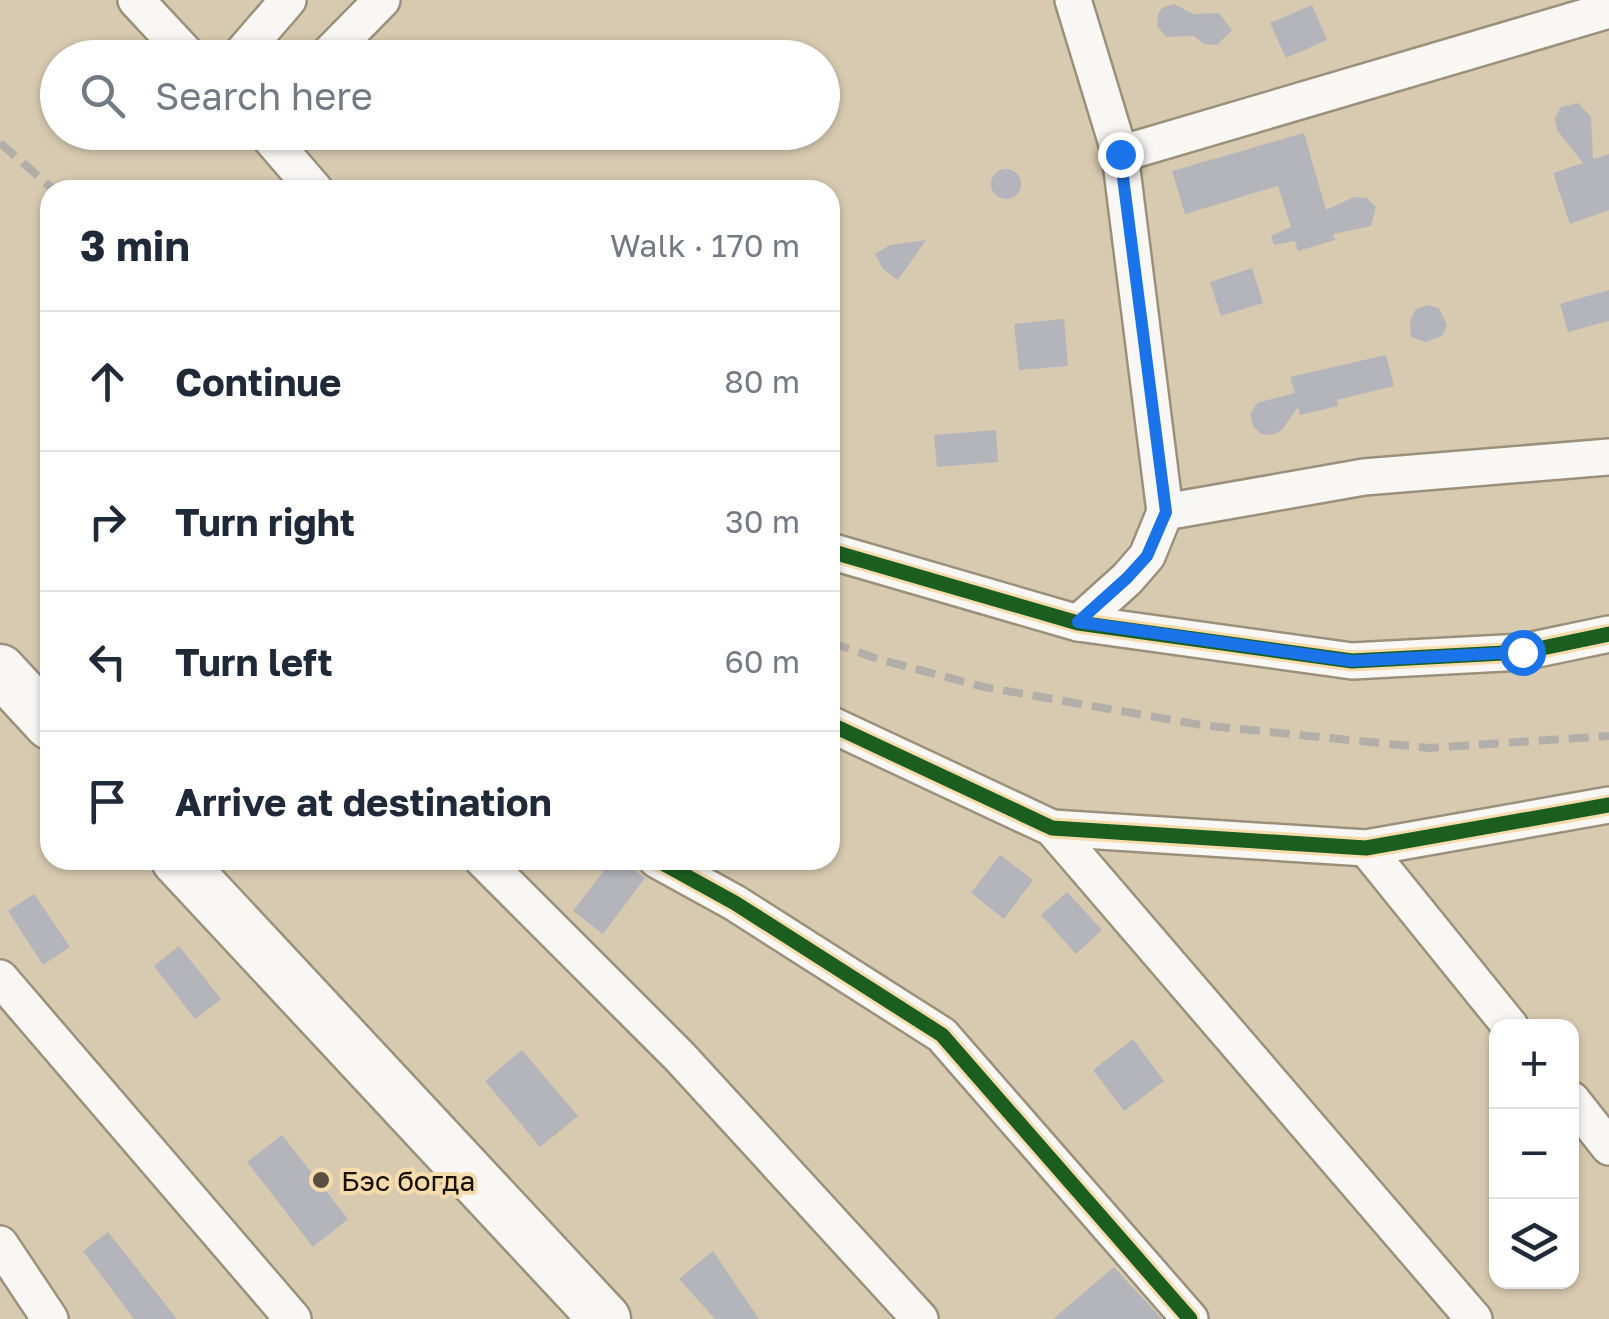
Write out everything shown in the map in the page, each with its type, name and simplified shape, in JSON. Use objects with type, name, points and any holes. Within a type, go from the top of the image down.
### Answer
[{"type":"street","points":[[136,0],[173,40]]},
{"type":"street","points":[[254,40],[288,0]]},
{"type":"street","points":[[342,40],[382,0]]},
{"type":"street","points":[[1073,0],[1120,154],[1166,512],[1147,556],[1078,622]]},
{"type":"street","points":[[1120,154],[1609,10]]},
{"type":"street","points":[[281,150],[306,180]]},
{"type":"street","points":[[1166,512],[1364,477],[1609,457]]},
{"type":"street","points":[[840,554],[1078,622],[1352,661],[1522,652],[1609,634]]},
{"type":"street","points":[[0,670],[40,713]]},
{"type":"street","points":[[840,729],[1052,828],[1366,848],[1608,807]]},
{"type":"street","points":[[1052,828],[1474,1319]]},
{"type":"street","points":[[1366,848],[1504,1019]]},
{"type":"street","points":[[186,870],[605,1319]]},
{"type":"street","points":[[493,870],[680,1057],[920,1319]]},
{"type":"street","points":[[675,870],[735,903],[942,1035],[1190,1319]]},
{"type":"street","points":[[0,978],[293,1319]]},
{"type":"street","points":[[1579,1109],[1609,1147]]},
{"type":"street","points":[[0,1244],[50,1319]]},
{"type":"building","points":[[1174,4],[1193,14],[1219,13],[1232,30],[1217,45],[1204,44],[1194,36],[1166,37],[1157,26],[1158,14]]},
{"type":"building","points":[[1312,5],[1327,40],[1286,58],[1270,23]]},
{"type":"building","points":[[1578,103],[1591,117],[1593,159],[1609,154],[1609,210],[1570,224],[1553,173],[1583,163],[1557,130],[1555,118],[1561,107]]},
{"type":"building","points":[[1304,133],[1326,210],[1354,197],[1367,198],[1376,207],[1371,226],[1333,234],[1335,240],[1298,251],[1295,241],[1274,245],[1271,236],[1291,227],[1278,186],[1185,214],[1172,171]]},
{"type":"building","points":[[1006,169],[1017,173],[1021,184],[1017,195],[1006,199],[995,195],[991,184],[995,173]]},
{"type":"building","points":[[926,240],[898,280],[883,269],[875,254],[890,245]]},
{"type":"building","points":[[1252,268],[1263,303],[1221,316],[1210,282]]},
{"type":"building","points":[[1609,290],[1609,321],[1568,332],[1560,304]]},
{"type":"building","points":[[1427,305],[1439,308],[1447,325],[1442,336],[1426,342],[1411,337],[1410,321],[1416,309]]},
{"type":"building","points":[[1064,319],[1068,366],[1019,370],[1014,324]]},
{"type":"building","points":[[1386,355],[1394,386],[1337,400],[1338,406],[1300,415],[1298,407],[1282,430],[1272,435],[1261,434],[1253,426],[1250,414],[1257,403],[1295,393],[1290,377]]},
{"type":"building","points":[[996,430],[998,462],[937,467],[934,435]]},
{"type":"building","points":[[1000,855],[1033,880],[1004,919],[971,893]]},
{"type":"building","points":[[604,870],[634,870],[645,878],[603,934],[573,911]]},
{"type":"building","points":[[1067,892],[1102,930],[1076,954],[1041,915]]},
{"type":"building","points":[[34,894],[70,947],[43,965],[8,911]]},
{"type":"building","points":[[179,946],[221,999],[195,1019],[154,966]]},
{"type":"building","points":[[1133,1039],[1164,1081],[1124,1111],[1093,1070]]},
{"type":"building","points":[[522,1050],[578,1116],[540,1147],[485,1081]]},
{"type":"building","points":[[282,1135],[348,1219],[313,1247],[247,1162]]},
{"type":"building","points":[[108,1232],[177,1319],[134,1319],[83,1251]]},
{"type":"building","points":[[713,1251],[759,1319],[715,1319],[679,1279]]},
{"type":"building","points":[[1114,1267],[1162,1319],[1053,1319]]},
{"type":"railway","points":[[0,143],[43,180]]},
{"type":"railway","points":[[840,646],[984,687],[1201,725],[1429,748],[1609,736]]},
{"type":"cycle path","points":[[840,554],[1078,623],[1352,661],[1523,652],[1609,634]]},
{"type":"cycle path","points":[[840,729],[1052,828],[1366,848],[1609,805]]},
{"type":"cycle path","points":[[675,870],[735,903],[942,1035],[1190,1319]]},
{"type":"place","name":"Бэс богда","points":[[321,1180]]},
{"type":"route","points":[[1120,154],[1166,512],[1147,556],[1078,622],[1352,661],[1522,652]]}]
